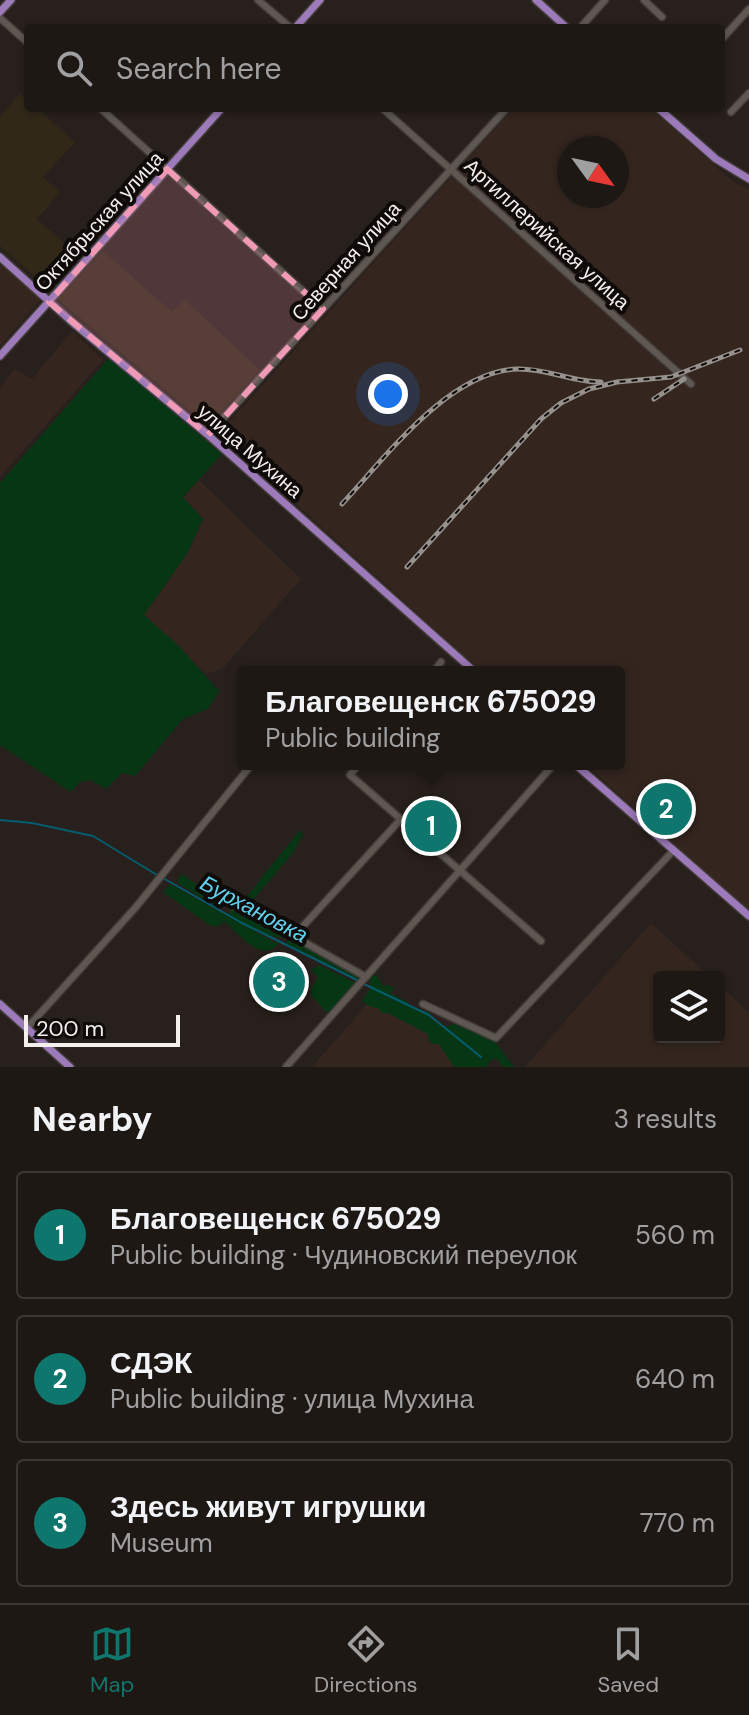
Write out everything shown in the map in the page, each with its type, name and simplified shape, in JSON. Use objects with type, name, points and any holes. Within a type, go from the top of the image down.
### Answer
[{"type":"main road","points":[[0,12],[11,0]]},
{"type":"main road","points":[[297,24],[320,0]]},
{"type":"main road","points":[[536,0],[563,24]]},
{"type":"main road","name":"Октябрьская улица","points":[[0,356],[218,112]]},
{"type":"main road","points":[[663,112],[716,159],[749,179]]},
{"type":"main road","name":"улица Мухина","points":[[0,257],[208,435],[468,666]]},
{"type":"main road","points":[[582,770],[749,916]]},
{"type":"main road","points":[[0,1004],[70,1067]]},
{"type":"street","points":[[258,0],[288,24]]},
{"type":"street","points":[[584,24],[605,0]]},
{"type":"street","points":[[644,0],[662,17]]},
{"type":"street","points":[[725,36],[749,9]]},
{"type":"street","points":[[0,18],[24,39]]},
{"type":"street","points":[[731,112],[749,93]]},
{"type":"street","points":[[104,112],[323,309]]},
{"type":"street","name":"Артиллерийская улица","points":[[387,112],[691,384]]},
{"type":"street","name":"Северная улица","points":[[208,435],[503,112]]},
{"type":"street","points":[[438,666],[441,662]]},
{"type":"street","points":[[27,1028],[128,916],[247,770]]},
{"type":"street","points":[[354,770],[350,775],[541,941]]},
{"type":"street","points":[[286,1067],[549,770]]},
{"type":"street","points":[[294,936],[401,819]]},
{"type":"street","points":[[423,1004],[496,1038],[673,851]]},
{"type":"street","points":[[225,902],[294,936],[363,981]]},
{"type":"highlighted area","points":[[167,169],[323,309],[208,435],[49,302]]},
{"type":"shaded area","points":[[20,94],[24,97],[24,112],[41,112],[75,142],[43,177],[60,192],[37,219],[79,256],[49,289],[0,246],[0,116]]},
{"type":"shaded area","points":[[510,112],[655,112],[730,179],[749,190],[749,911],[592,770],[625,770],[625,666],[476,666],[218,434]]},
{"type":"shaded area","points":[[103,251],[172,312],[185,300],[260,370],[208,426],[58,299]]},
{"type":"shaded area","points":[[0,261],[42,298],[0,346]]},
{"type":"shaded area","points":[[72,331],[103,360],[0,477],[0,388],[15,369],[32,379]]},
{"type":"shaded area","points":[[199,480],[301,579],[222,669],[206,674],[144,615],[192,545],[203,519],[183,498]]},
{"type":"shaded area","points":[[651,923],[703,971],[653,971],[653,1043],[725,1043],[725,990],[749,1012],[749,1067],[525,1067]]},
{"type":"shaded area","points":[[371,1000],[429,1025],[463,1067],[312,1067]]},
{"type":"green space","points":[[109,358],[222,454],[183,497],[203,519],[187,554],[144,615],[180,647],[219,691],[208,709],[183,719],[135,776],[122,773],[106,789],[91,780],[80,782],[71,792],[0,745],[0,483]]},
{"type":"green space","points":[[300,830],[303,834],[293,853],[246,908],[239,906]]},
{"type":"green space","points":[[182,874],[215,898],[220,909],[179,884],[177,880]]},
{"type":"green space","points":[[170,884],[278,944],[265,951],[243,939],[224,921],[219,926],[211,926],[163,892]]},
{"type":"green space","points":[[235,910],[291,937],[275,937],[259,931],[229,915],[229,911]]},
{"type":"green space","points":[[288,940],[297,941],[363,978],[360,981],[286,944]]},
{"type":"green space","points":[[319,965],[356,983],[341,1003],[327,1013],[312,996],[311,990],[318,977],[311,970]]},
{"type":"green space","points":[[376,974],[383,986],[389,985],[395,989],[390,993],[414,1009],[430,1012],[430,1018],[436,1022],[444,1026],[462,1025],[489,1037],[515,1067],[503,1067],[496,1058],[487,1067],[454,1067],[439,1044],[432,1044],[428,1039],[428,1034],[362,1001],[370,989],[370,978]]},
{"type":"waterway","name":"Бурхановка","points":[[0,820],[32,823],[93,836],[157,875]]},
{"type":"waterway","name":"Бурхановка","points":[[163,878],[242,923],[359,981]]},
{"type":"waterway","name":"Бурхановка","points":[[364,984],[429,1015],[481,1057]]},
{"type":"railway","points":[[407,567],[541,419],[561,403],[589,389],[617,382],[671,377],[740,350]]},
{"type":"railway","points":[[342,504],[420,420],[467,385],[491,374],[517,369],[601,382]]},
{"type":"railway","points":[[654,399],[684,379]]},
{"type":"place","name":"СДЭК","points":[[666,809]]},
{"type":"place","name":"Благовещенск 675029","points":[[431,826]]},
{"type":"place","name":"Здесь живут игрушки","points":[[279,982]]}]
